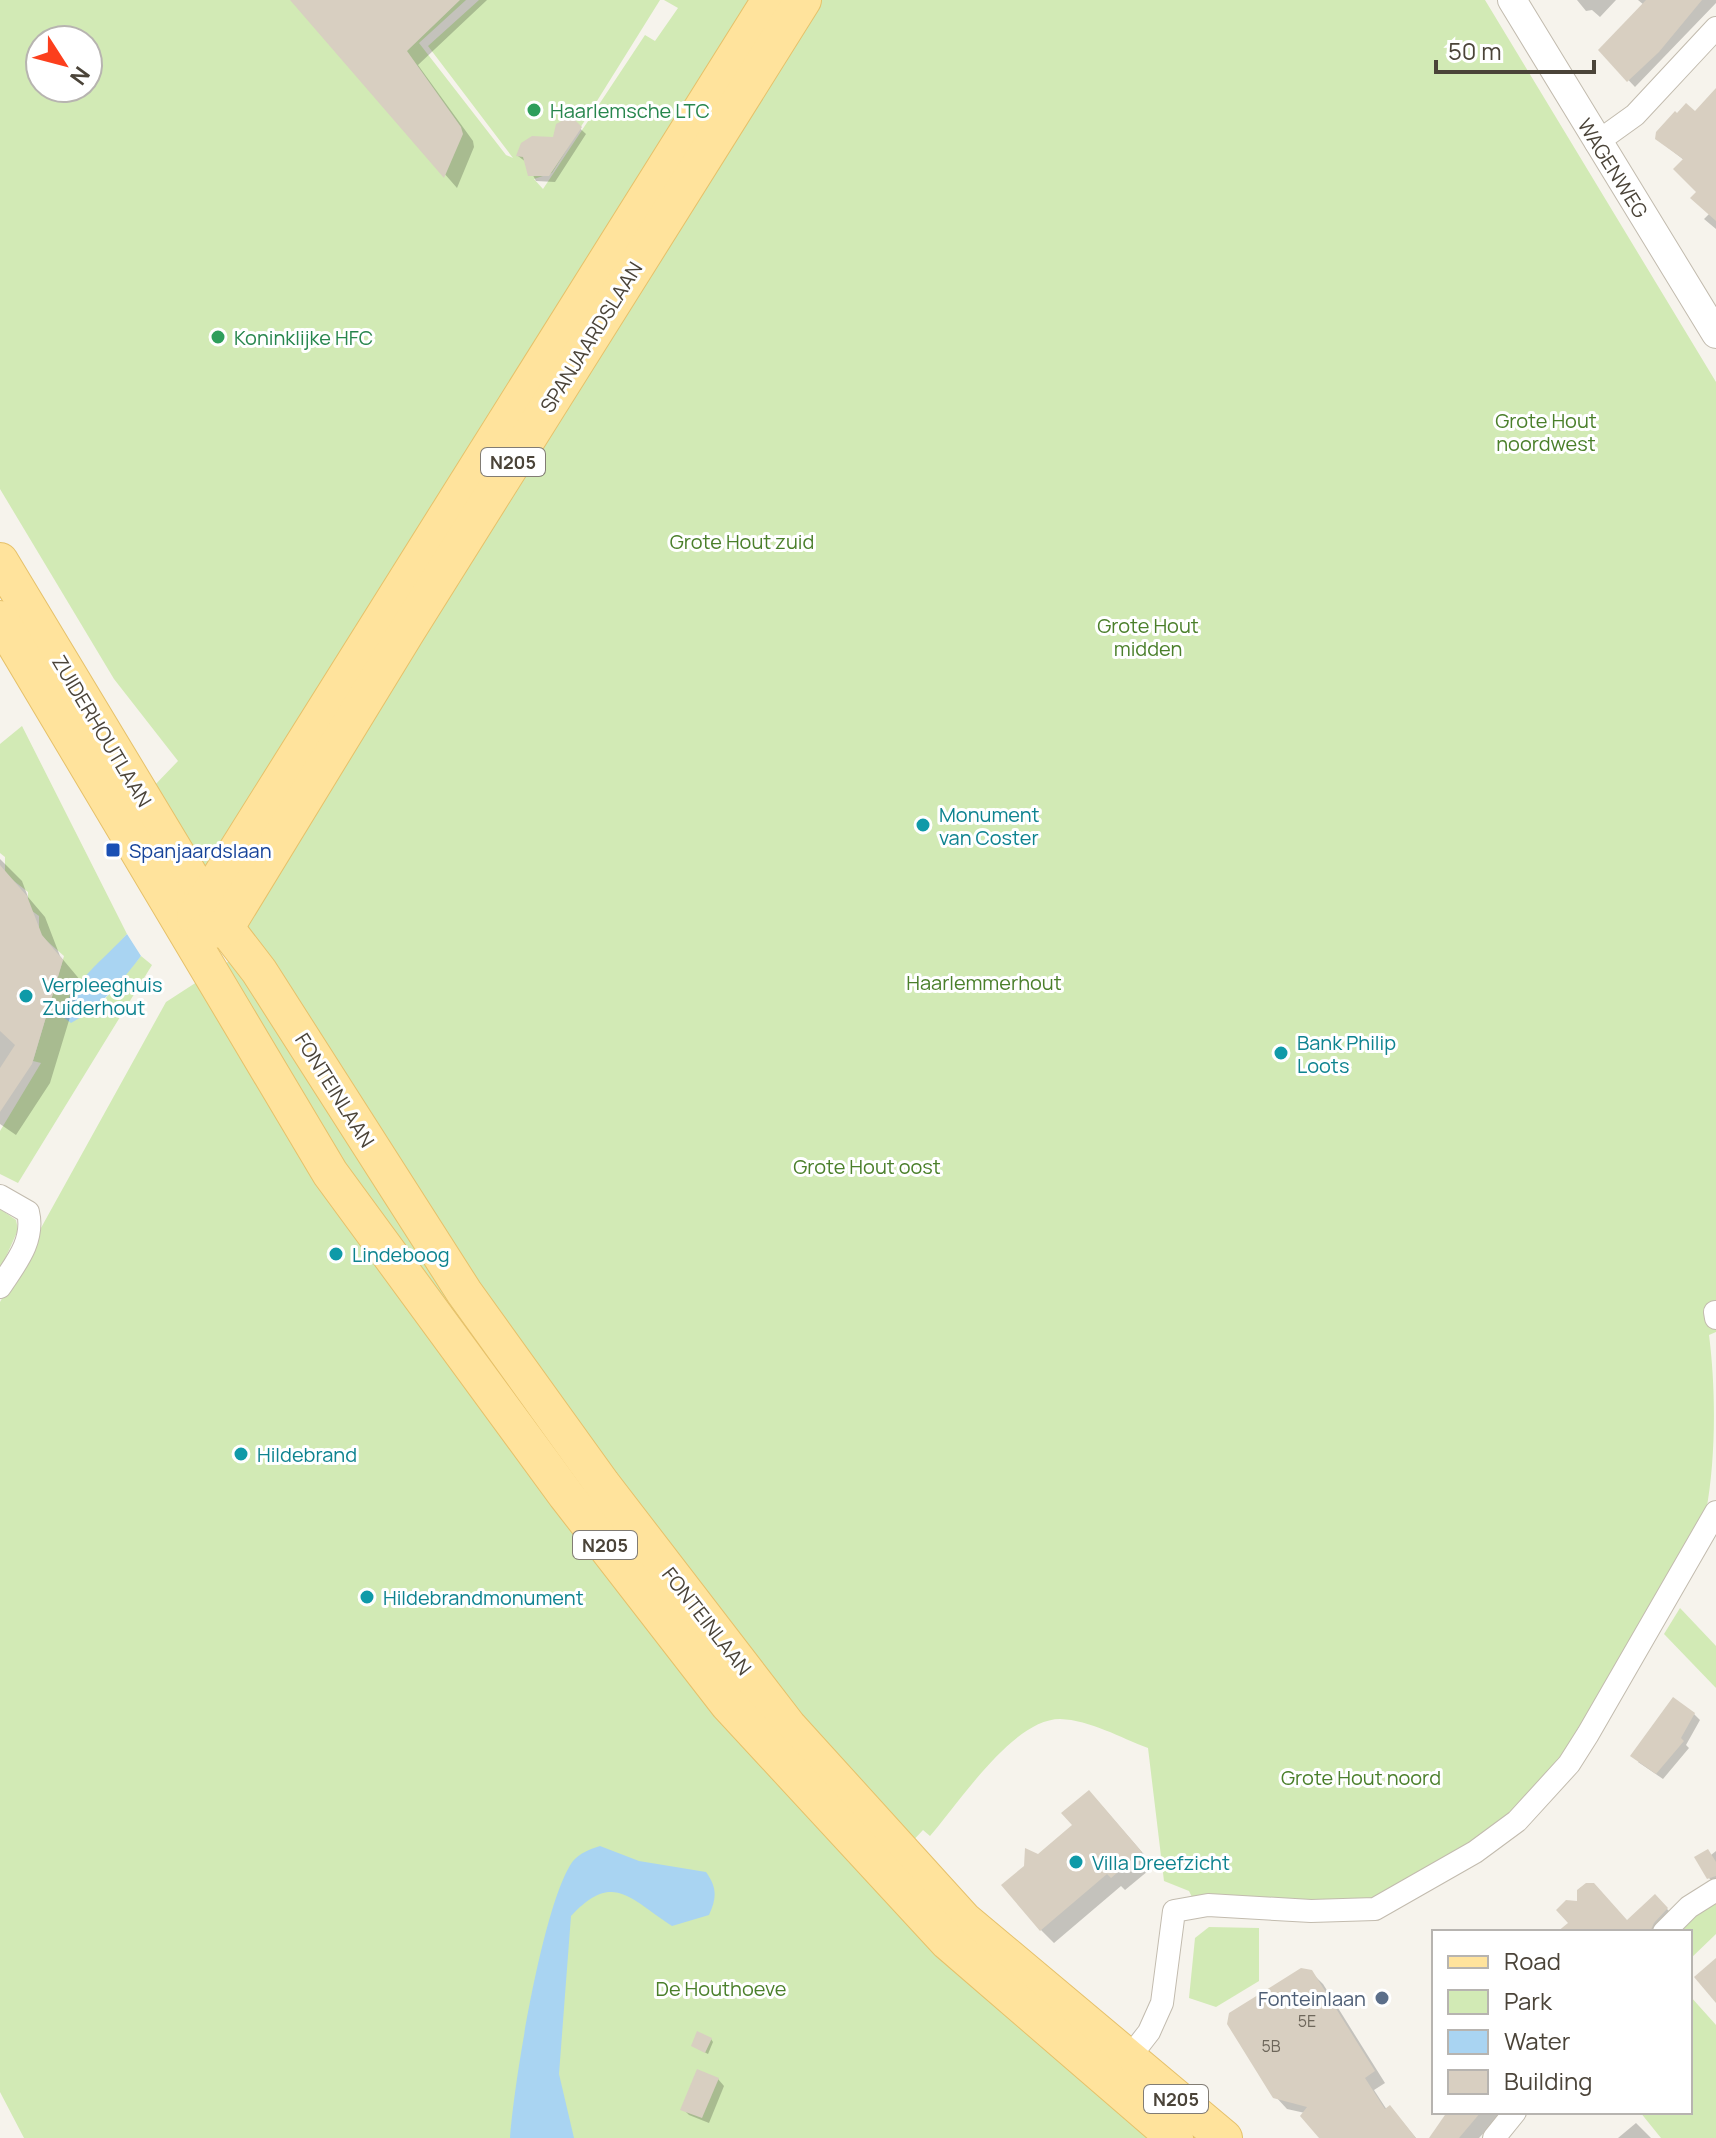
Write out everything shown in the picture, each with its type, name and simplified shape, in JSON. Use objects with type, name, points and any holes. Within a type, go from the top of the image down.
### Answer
[{"type":"main road","name":"SPANJAARDSLAAN","points":[[215,914],[770,0]]},
{"type":"main road","name":"SPANJAARDSLAAN","points":[[187,934],[215,914],[407,631],[803,0]]},
{"type":"main road","name":"ZUIDERHOUTLAAN","points":[[0,561],[215,914]]},
{"type":"main road","name":"ZUIDERHOUTLAAN","points":[[0,619],[187,934]]},
{"type":"main road","name":"FONTEINLAAN","points":[[215,914],[259,971],[464,1292],[602,1484],[788,1726],[964,1920],[1120,2069],[1175,2138]]},
{"type":"main road","name":"FONTEINLAAN","points":[[187,934],[330,1173],[566,1495],[728,1704],[948,1942],[1120,2069],[1224,2138]]},
{"type":"street","name":"WAGENWEG","points":[[1512,0],[1596,143],[1716,334]]},
{"type":"street","points":[[1596,143],[1635,115],[1716,28]]},
{"type":"street","points":[[0,1196],[28,1212],[30,1238],[0,1287]]},
{"type":"street","points":[[1120,2069],[1149,2032],[1162,2003],[1174,1911],[1208,1905],[1311,1911],[1375,1909],[1475,1852],[1517,1821],[1569,1764],[1716,1512]]},
{"type":"street","points":[[1666,1930],[1689,1907],[1716,1890]]},
{"type":"street","points":[[1494,2138],[1513,2114]]},
{"type":"green space","name":"Haarlemmerhout","points":[[0,0],[466,0],[419,43],[506,155],[513,158],[428,46],[479,0],[660,0],[552,173],[534,179],[543,189],[645,35],[655,41],[678,8],[664,0],[1485,0],[1716,382],[1716,1332],[1709,1335],[1713,1378],[1712,1469],[1706,1512],[1596,1714],[1503,1835],[1371,1900],[1194,1901],[1189,1891],[1164,1881],[1148,1748],[1094,1726],[1060,1719],[1042,1723],[1006,1747],[971,1784],[930,1836],[923,1830],[909,1845],[1155,2138],[24,2138],[0,2092],[0,1302],[166,1002],[254,945],[152,788],[178,761],[114,679],[0,489]]},
{"type":"green space","points":[[22,726],[127,934],[63,1005],[86,1015],[104,1000],[141,956],[152,965],[18,1183],[0,1174],[0,1131],[41,1063],[33,1061],[64,956],[39,934],[39,916],[28,908],[28,892],[5,874],[5,857],[0,853],[0,744]]},
{"type":"green space","points":[[0,1209],[16,1220],[18,1230],[0,1270]]},
{"type":"green space","points":[[1680,1608],[1716,1646],[1716,1688],[1664,1634]]},
{"type":"green space","points":[[1716,1898],[1716,1934],[1692,1957],[1692,1930],[1682,1930],[1681,1925]]},
{"type":"green space","points":[[1209,1927],[1259,1928],[1259,1981],[1216,2007],[1189,1998],[1195,1938]]},
{"type":"green space","points":[[1692,1998],[1716,2025],[1716,2138],[1661,2138],[1642,2114],[1692,2114]]},
{"type":"water","points":[[127,934],[141,956],[101,1002],[71,1023],[62,1016],[71,995]]},
{"type":"water","points":[[600,1846],[639,1861],[706,1872],[714,1888],[713,1903],[709,1915],[672,1926],[632,1899],[610,1892],[586,1902],[571,1916],[559,2074],[574,2138],[510,2138],[524,2037],[551,1914],[573,1861]]},
{"type":"building","points":[[290,0],[460,0],[407,51],[461,127],[463,134],[444,178]]},
{"type":"building","points":[[1646,0],[1702,0],[1659,52],[1627,82],[1598,50]]},
{"type":"building","points":[[1716,88],[1716,221],[1690,198],[1696,192],[1673,169],[1683,159],[1655,139],[1656,132],[1675,111],[1677,113],[1686,103],[1695,111]]},
{"type":"building","points":[[571,116],[582,127],[549,176],[528,176],[523,157],[516,156],[521,143],[532,136],[553,137],[556,124]]},
{"type":"building","name":"Verpleeghuis Zuiderhout","points":[[0,865],[27,896],[42,935],[63,960],[32,1064],[0,1112],[0,1068],[15,1045],[0,1031]]},
{"type":"building","points":[[1673,1697],[1695,1713],[1681,1738],[1684,1741],[1656,1774],[1630,1756]]},
{"type":"building","name":"Villa Dreefzicht","points":[[1089,1790],[1142,1852],[1111,1878],[1107,1874],[1040,1931],[1001,1885],[1024,1866],[1025,1848],[1038,1854],[1072,1825],[1061,1813]]},
{"type":"building","points":[[1708,1849],[1716,1862],[1716,1876],[1707,1879],[1694,1857]]},
{"type":"building","points":[[1586,1883],[1594,1883],[1627,1920],[1655,1894],[1668,1908],[1651,1930],[1559,1930],[1568,1923],[1556,1910],[1566,1900],[1577,1901],[1577,1890]]},
{"type":"building","points":[[1716,1958],[1716,2003],[1694,1977]]},
{"type":"building","points":[[1301,1968],[1312,1970],[1375,2071],[1365,2078],[1385,2109],[1390,2105],[1416,2138],[1319,2138],[1300,2116],[1307,2107],[1273,2098],[1227,2024],[1229,2013]]},
{"type":"building","points":[[697,2031],[712,2038],[705,2053],[691,2046]]},
{"type":"building","points":[[697,2069],[719,2078],[702,2118],[680,2110]]},
{"type":"building","points":[[1446,2114],[1479,2114],[1459,2138],[1429,2138]]},
{"type":"place","name":"Haarlemsche LTC","points":[[534,110]]},
{"type":"place","name":"Koninklijke HFC","points":[[218,337]]},
{"type":"place","name":"Monument van Coster","points":[[923,825]]},
{"type":"place","name":"Spanjaardslaan","points":[[113,850]]},
{"type":"place","name":"Verpleeghuis Zuiderhout","points":[[26,996]]},
{"type":"place","name":"Bank Philip Loots","points":[[1281,1053]]},
{"type":"place","name":"Lindeboog","points":[[336,1254]]},
{"type":"place","name":"Hildebrand","points":[[241,1454]]},
{"type":"place","name":"Hildebrandmonument","points":[[367,1597]]},
{"type":"place","name":"Villa Dreefzicht","points":[[1076,1862]]},
{"type":"place","name":"Fonteinlaan","points":[[1382,1998]]},
{"type":"park label","name":"Grote Hout noordwest","points":[[1546,432]]},
{"type":"park label","name":"Grote Hout zuid","points":[[742,541]]},
{"type":"park label","name":"Grote Hout midden","points":[[1148,636]]},
{"type":"park label","name":"Grote Hout oost","points":[[867,1166]]},
{"type":"park label","name":"Grote Hout noord","points":[[1361,1777]]},
{"type":"park label","name":"De Houthoeve","points":[[721,1988]]}]
